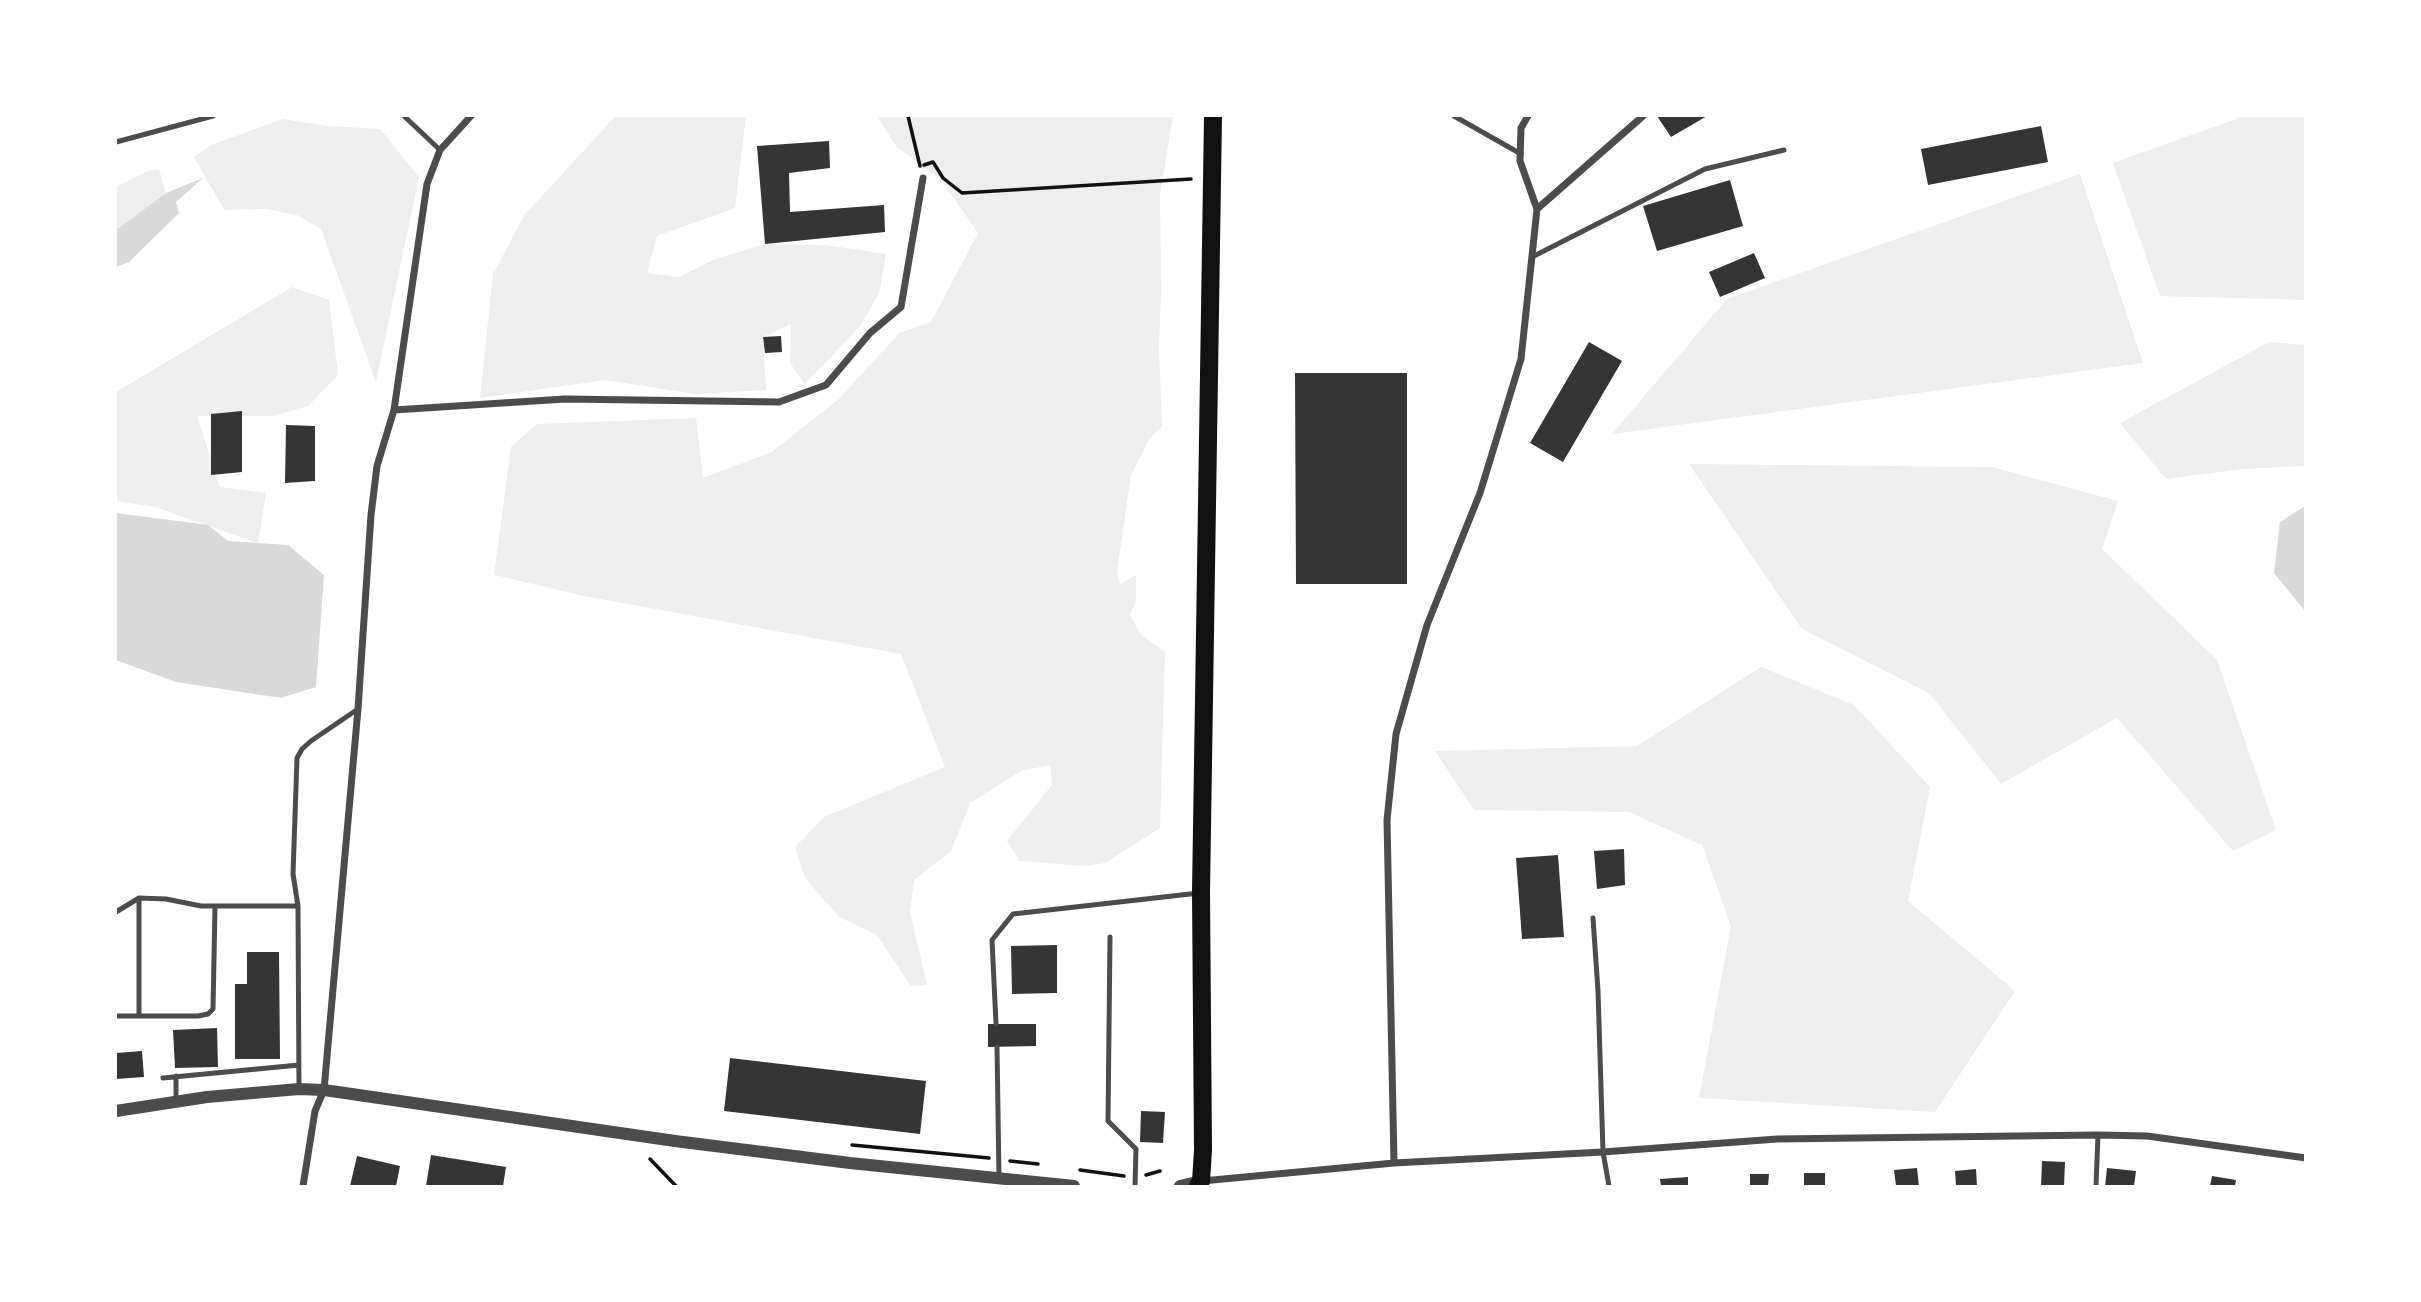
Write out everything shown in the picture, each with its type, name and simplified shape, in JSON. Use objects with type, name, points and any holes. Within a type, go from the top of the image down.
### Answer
[{"type":"main road","points":[[1201,1185],[1201,892],[1213,116]]},
{"type":"street","points":[[303,1186],[315,1111],[324,1090],[377,466],[394,410],[427,184],[440,150],[471,116]]},
{"type":"street","points":[[1394,1163],[1387,820],[1396,734],[1427,625],[1480,493],[1521,359],[1537,209],[1520,161],[1521,128],[1528,116]]},
{"type":"street","points":[[1537,209],[1643,116]]},
{"type":"street","points":[[394,410],[565,399],[779,402],[826,385],[870,333],[901,307],[923,178]]},
{"type":"street","points":[[116,1111],[176,1101],[299,1089],[324,1090],[675,1141],[850,1163],[1074,1186]]},
{"type":"street","points":[[1180,1186],[1394,1163],[1777,1139],[2147,1136],[2305,1158]]},
{"type":"lane","points":[[116,142],[213,116]]},
{"type":"lane","points":[[404,116],[440,150]]},
{"type":"lane","points":[[1454,116],[1521,154]]},
{"type":"lane","points":[[1532,257],[1705,169],[1784,150]]},
{"type":"lane","points":[[299,1089],[298,906],[293,874],[297,758],[302,748],[358,709]]},
{"type":"lane","points":[[996,1024],[992,940],[1013,914],[1201,892]]},
{"type":"lane","points":[[116,912],[139,898],[166,899],[201,906],[298,906]]},
{"type":"lane","points":[[139,898],[139,1016]]},
{"type":"lane","points":[[116,1016],[198,1016],[208,1014],[213,1009],[215,906]]},
{"type":"lane","points":[[1592,918],[1598,991],[1603,1152],[1609,1186]]},
{"type":"lane","points":[[1110,937],[1108,1121],[1136,1149],[1135,1186]]},
{"type":"lane","points":[[997,1047],[999,1178]]},
{"type":"lane","points":[[163,1077],[299,1065]]},
{"type":"lane","points":[[176,1076],[176,1101]]},
{"type":"lane","points":[[2096,1186],[2098,1135]]},
{"type":"path","points":[[908,116],[920,166],[933,162],[943,178],[962,193],[1191,179]]},
{"type":"path","points":[[650,1159],[676,1186]]},
{"type":"shaded area","points":[[616,116],[746,116],[735,208],[657,236],[647,273],[679,277],[713,260],[765,244],[826,245],[886,254],[879,294],[860,326],[805,384],[790,363],[791,324],[763,337],[766,390],[696,394],[605,380],[480,398],[493,274],[525,214]]},
{"type":"shaded area","points":[[877,116],[1173,116],[1160,195],[1159,347],[1162,426],[1150,438],[1131,475],[1117,571],[1120,584],[1136,575],[1136,600],[1130,615],[1141,635],[1165,652],[1160,828],[1105,863],[1085,866],[1020,861],[1007,841],[1052,785],[1050,765],[1021,771],[970,803],[951,851],[914,880],[910,912],[927,985],[911,986],[877,935],[839,917],[805,878],[795,847],[824,817],[945,767],[901,654],[584,596],[494,575],[511,447],[537,424],[696,418],[703,478],[772,452],[840,398],[899,333],[931,322],[978,233],[942,181],[896,146]]},
{"type":"shaded area","points":[[2237,116],[2305,116],[2305,300],[2160,296],[2113,163],[2236,119]]},
{"type":"shaded area","points":[[283,119],[327,126],[380,129],[419,177],[376,382],[321,229],[297,215],[266,209],[224,210],[194,157],[211,145]]},
{"type":"shaded area","points":[[159,169],[166,193],[116,230],[116,187],[148,171]]},
{"type":"shaded area","points":[[2080,174],[2143,363],[1612,434],[1727,299]]},
{"type":"shaded area","points":[[203,178],[176,202],[179,213],[129,262],[116,267],[116,230],[166,193]]},
{"type":"shaded area","points":[[292,287],[329,300],[338,375],[308,406],[273,416],[197,416],[220,487],[266,493],[258,543],[155,507],[116,501],[116,392]]},
{"type":"shaded area","points":[[2269,342],[2305,345],[2305,466],[2243,469],[2166,479],[2120,423]]},
{"type":"shaded area","points":[[1689,464],[1992,467],[2118,501],[2102,549],[2217,660],[2276,830],[2233,851],[2117,718],[2001,784],[1929,693],[1802,629]]},
{"type":"shaded area","points":[[2305,506],[2305,611],[2274,573],[2280,522]]},
{"type":"shaded area","points":[[116,513],[208,525],[228,541],[288,545],[324,575],[316,687],[281,698],[176,682],[116,660]]},
{"type":"shaded area","points":[[1761,667],[1854,705],[1930,787],[1908,901],[2015,991],[1935,1112],[1699,1098],[1731,926],[1702,845],[1629,812],[1474,810],[1435,751],[1637,746]]},
{"type":"building","points":[[1657,116],[1707,116],[1671,137]]},
{"type":"building","points":[[2041,126],[2048,162],[1928,185],[1921,149]]},
{"type":"building","points":[[829,141],[830,168],[789,173],[790,212],[884,205],[885,232],[765,244],[757,146]]},
{"type":"building","points":[[1730,180],[1743,226],[1657,251],[1643,206]]},
{"type":"building","points":[[1754,253],[1765,278],[1720,297],[1709,272]]},
{"type":"building","points":[[781,336],[782,352],[765,353],[763,337]]},
{"type":"building","points":[[1589,342],[1622,361],[1563,462],[1530,443]]},
{"type":"building","points":[[1295,373],[1407,373],[1407,584],[1296,584]]},
{"type":"building","points":[[242,411],[242,472],[211,475],[211,414]]},
{"type":"building","points":[[286,425],[315,426],[315,481],[285,483]]},
{"type":"building","points":[[1624,849],[1625,885],[1597,889],[1594,851]]},
{"type":"building","points":[[1558,855],[1564,937],[1522,939],[1516,858]]},
{"type":"building","points":[[1057,945],[1057,993],[1012,994],[1011,946]]},
{"type":"building","points":[[247,952],[279,952],[280,1059],[235,1059],[235,984],[247,984]]},
{"type":"building","points":[[988,1024],[1036,1024],[1036,1046],[988,1047]]},
{"type":"building","points":[[217,1028],[218,1067],[175,1068],[173,1030]]},
{"type":"building","points":[[142,1051],[144,1077],[116,1079],[116,1053]]},
{"type":"building","points":[[730,1058],[926,1081],[920,1134],[724,1111]]},
{"type":"building","points":[[1141,1111],[1165,1112],[1163,1143],[1140,1142]]},
{"type":"building","points":[[431,1155],[506,1167],[503,1186],[426,1186]]},
{"type":"building","points":[[357,1156],[400,1166],[396,1186],[350,1186]]},
{"type":"building","points":[[2042,1161],[2065,1162],[2064,1186],[2041,1186]]},
{"type":"building","points":[[1917,1168],[1919,1186],[1896,1186],[1894,1170]]},
{"type":"building","points":[[2107,1168],[2136,1171],[2134,1186],[2105,1186]]},
{"type":"building","points":[[1976,1169],[1977,1186],[1956,1186],[1955,1171]]},
{"type":"building","points":[[1804,1173],[1825,1173],[1825,1186],[1804,1186]]},
{"type":"building","points":[[1750,1174],[1769,1174],[1768,1186],[1750,1186]]},
{"type":"building","points":[[2212,1176],[2236,1180],[2235,1186],[2210,1186]]},
{"type":"building","points":[[1688,1177],[1688,1186],[1661,1186],[1660,1179]]}]
